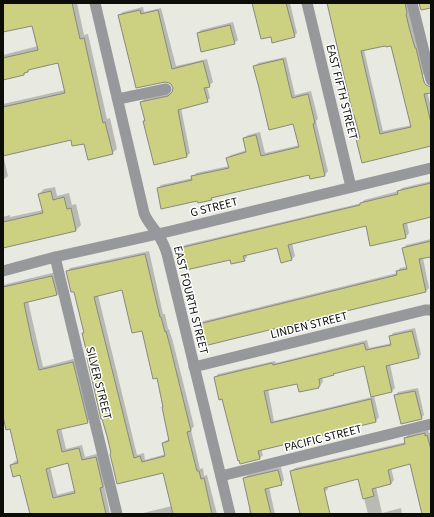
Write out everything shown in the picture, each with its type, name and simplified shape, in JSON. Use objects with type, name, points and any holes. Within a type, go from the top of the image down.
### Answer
[{"type":"street","name":"EAST FOURTH STREET","points":[[95,3],[144,213],[165,247],[230,514]]},
{"type":"street","name":"EAST FIFTH STREET","points":[[307,3],[351,187]]},
{"type":"street","points":[[412,3],[431,80]]},
{"type":"street","points":[[118,99],[166,89]]},
{"type":"street","name":"G STREET","points":[[3,270],[431,168]]},
{"type":"street","name":"SILVER STREET","points":[[55,257],[117,514]]},
{"type":"street","name":"LINDEN STREET","points":[[194,367],[425,310],[431,310]]},
{"type":"street","name":"PACIFIC STREET","points":[[221,476],[431,424]]},
{"type":"building","points":[[3,3],[72,3],[80,39],[84,38],[103,123],[105,122],[113,154],[88,160],[84,144],[72,146],[71,140],[3,156],[3,107],[65,93],[58,63],[28,70],[28,72],[24,73],[24,75],[3,80],[3,58],[38,50],[32,26],[3,32]]},
{"type":"building","points":[[252,3],[286,3],[295,37],[272,43],[271,37],[261,39]]},
{"type":"building","points":[[327,3],[405,3],[409,27],[416,48],[424,82],[426,85],[431,87],[431,93],[424,94],[431,123],[431,146],[362,163],[356,139],[360,138],[353,115]],"holes":[[[391,46],[411,127],[380,134],[361,51]]]},
{"type":"building","points":[[419,3],[430,3],[431,8],[421,10]]},
{"type":"building","points":[[140,10],[141,14],[158,10],[172,69],[203,61],[210,87],[204,88],[208,102],[178,110],[187,157],[154,165],[140,102],[168,96],[172,92],[173,88],[171,84],[165,82],[136,88],[118,15]]},
{"type":"building","points":[[230,25],[235,44],[201,52],[197,33]]},
{"type":"building","points":[[283,59],[292,98],[308,94],[325,176],[310,179],[309,175],[211,198],[212,200],[198,203],[197,201],[161,209],[157,188],[192,180],[191,176],[229,168],[226,158],[246,152],[243,138],[256,135],[261,156],[299,147],[293,124],[269,130],[253,66]]},
{"type":"building","points":[[431,183],[431,217],[403,224],[406,238],[370,246],[366,226],[288,245],[292,260],[281,263],[277,248],[243,256],[245,261],[231,264],[230,260],[186,270],[180,248],[360,205],[360,203],[398,194],[397,191]]},
{"type":"building","points":[[51,191],[53,200],[64,197],[67,209],[71,208],[76,231],[3,248],[3,222],[43,213],[38,194]]},
{"type":"building","points":[[431,241],[431,257],[419,259],[426,292],[204,346],[199,324],[397,275],[396,271],[407,269],[402,248]]},
{"type":"building","points":[[145,254],[160,317],[165,332],[166,331],[191,431],[187,432],[197,471],[199,471],[201,479],[204,478],[212,514],[173,514],[163,473],[117,484],[107,436],[101,419],[87,358],[82,333],[84,333],[74,292],[71,292],[66,271]],"holes":[[[122,290],[132,333],[142,331],[153,379],[157,378],[169,441],[162,443],[165,456],[142,462],[140,456],[134,458],[94,297]]]},
{"type":"building","points":[[52,276],[57,295],[24,303],[31,337],[39,370],[73,362],[88,423],[57,430],[62,452],[79,448],[82,460],[96,457],[103,487],[100,488],[106,514],[30,514],[20,475],[13,477],[10,465],[18,463],[10,429],[6,430],[3,416],[3,287]],"holes":[[[68,463],[75,493],[53,498],[46,469]]]},
{"type":"building","points":[[412,331],[419,358],[386,366],[392,392],[371,397],[364,366],[319,379],[319,388],[299,392],[297,384],[264,391],[271,423],[371,399],[376,422],[258,451],[260,459],[240,464],[222,399],[219,400],[214,377],[272,363],[273,365],[364,343],[366,350],[391,345],[389,336]]},
{"type":"building","points":[[415,391],[422,419],[401,424],[394,395]]},
{"type":"building","points":[[425,433],[425,436],[427,435],[431,450],[431,514],[422,514],[410,464],[388,470],[391,484],[372,489],[374,496],[363,499],[358,479],[324,488],[330,514],[300,514],[290,471],[405,444],[404,438]]},
{"type":"building","points":[[278,470],[282,485],[265,489],[271,514],[251,514],[243,478]]}]
